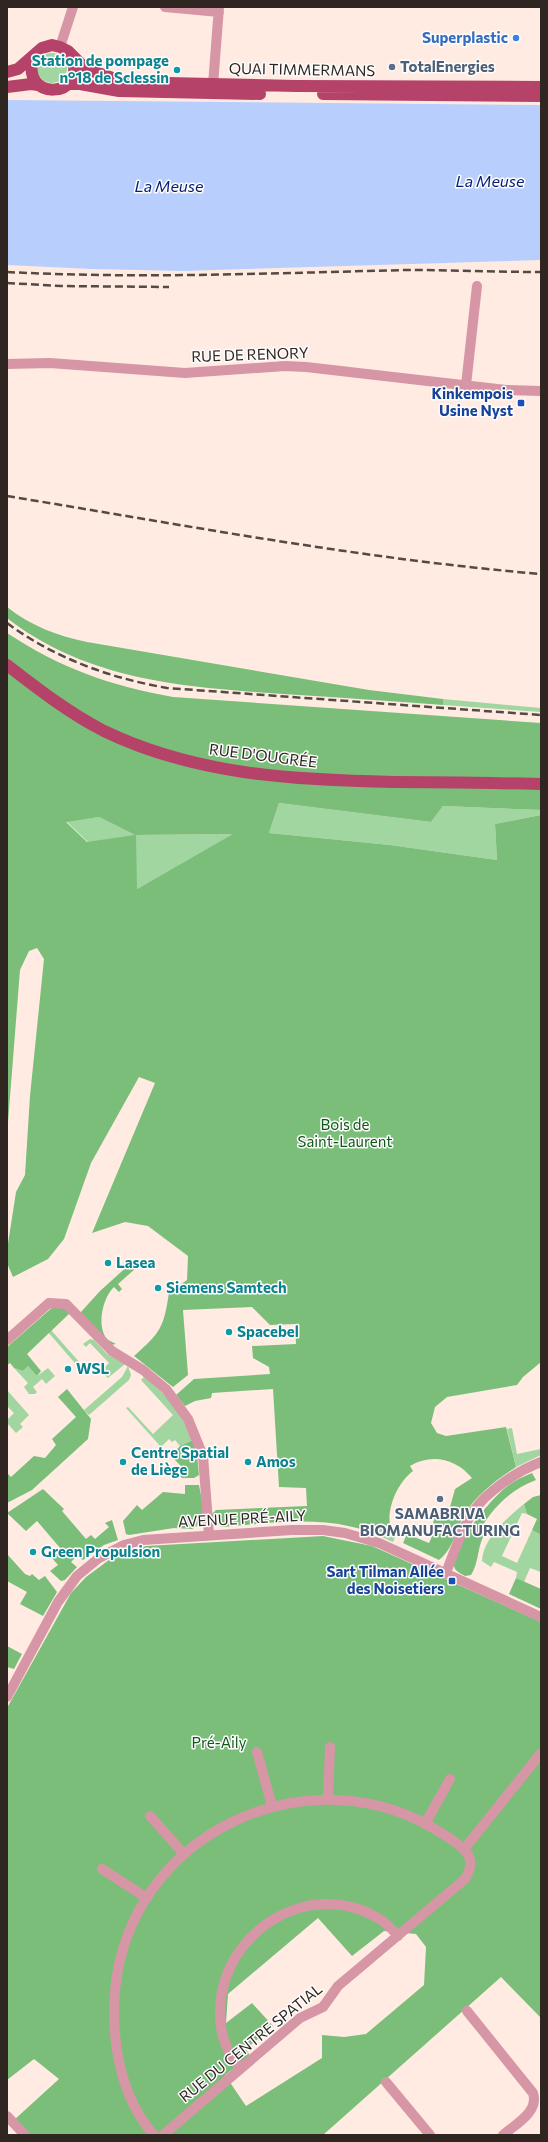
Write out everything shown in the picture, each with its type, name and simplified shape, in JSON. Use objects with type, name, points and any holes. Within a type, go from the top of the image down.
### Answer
[{"type":"main road","points":[[7,72],[18,69],[42,48],[52,45],[60,47],[71,55],[75,64],[74,75],[68,84],[59,90],[48,90],[38,85],[7,86]]},
{"type":"main road","name":"QUAI TIMMERMANS","points":[[71,55],[84,66],[95,72],[124,82],[213,85],[541,87]]},
{"type":"main road","points":[[34,56],[30,66],[32,76],[38,85]]},
{"type":"main road","name":"QUAI TIMMERMANS","points":[[68,84],[80,84],[119,91],[142,92],[541,96]]},
{"type":"main road","name":"RUE D'OUGRÉE","points":[[7,665],[67,710],[104,730],[160,754],[203,765],[249,774],[296,778],[541,784]]},
{"type":"street","points":[[60,47],[73,7]]},
{"type":"street","points":[[165,7],[219,10],[213,85]]},
{"type":"street","points":[[466,385],[477,286]]},
{"type":"street","name":"RUE DE RENORY","points":[[7,364],[57,364],[179,373],[294,366],[506,390],[541,391]]},
{"type":"street","points":[[7,1340],[49,1303],[66,1304],[112,1352],[143,1370],[166,1389],[188,1419],[203,1456],[209,1535]]},
{"type":"street","points":[[446,1573],[472,1513],[500,1485],[519,1472],[541,1462]]},
{"type":"street","name":"AVENUE PRÉ-AILY","points":[[7,1697],[67,1588],[84,1569],[99,1558],[124,1545],[143,1540],[292,1530],[323,1530],[345,1533],[379,1542],[541,1617]]},
{"type":"street","points":[[328,1799],[330,1747]]},
{"type":"street","points":[[257,1752],[272,1806]]},
{"type":"street","points":[[154,2135],[139,2114],[124,2080],[114,2024],[116,1988],[121,1956],[134,1922],[147,1898],[161,1878],[184,1854],[225,1825],[272,1806],[299,1801],[328,1799],[368,1803],[405,1814],[465,1848],[541,1753]]},
{"type":"street","points":[[425,1824],[450,1779]]},
{"type":"street","points":[[150,1816],[184,1854]]},
{"type":"street","name":"RUE DU CENTRE SPATIAL","points":[[162,2135],[300,2018],[323,2007],[338,1986],[465,1879],[468,1874],[470,1855],[465,1848]]},
{"type":"street","points":[[102,1869],[147,1898]]},
{"type":"street","points":[[241,2068],[228,2051],[223,2038],[220,2020],[220,2002],[224,1982],[230,1965],[242,1946],[257,1931],[283,1914],[307,1907],[326,1904],[345,1906],[366,1912],[386,1923],[398,1936]]},
{"type":"street","points":[[467,2011],[533,2093],[535,2100],[533,2110],[503,2135]]},
{"type":"street","points":[[386,2082],[430,2135]]},
{"type":"street","points":[[7,2116],[25,2135]]},
{"type":"green space","points":[[52,53],[63,57],[67,68],[63,79],[52,83],[41,79],[37,68],[41,57]]},
{"type":"green space","points":[[7,607],[35,625],[66,637],[87,642],[369,690],[443,699],[443,705],[210,688],[139,677],[104,668],[71,655],[38,639],[7,618]]},
{"type":"green space","name":"Bois de Saint-Laurent","points":[[7,633],[66,666],[107,681],[150,693],[173,697],[541,723],[541,810],[443,806],[431,822],[279,803],[269,833],[390,845],[497,860],[495,824],[541,815],[541,1362],[523,1377],[517,1385],[447,1397],[435,1407],[431,1423],[437,1433],[446,1436],[506,1427],[516,1467],[494,1482],[469,1507],[448,1550],[439,1560],[403,1543],[407,1534],[429,1543],[437,1525],[433,1523],[436,1514],[439,1515],[450,1507],[455,1489],[472,1478],[459,1466],[443,1460],[427,1460],[410,1466],[413,1471],[398,1488],[392,1503],[390,1511],[390,1525],[382,1529],[373,1526],[370,1532],[334,1523],[315,1522],[278,1522],[222,1527],[213,1521],[211,1515],[216,1510],[307,1506],[306,1488],[279,1487],[273,1389],[212,1393],[211,1398],[195,1401],[185,1406],[176,1395],[194,1379],[270,1374],[269,1367],[253,1358],[252,1346],[296,1344],[295,1324],[270,1325],[252,1307],[183,1310],[188,1375],[173,1387],[134,1356],[150,1341],[163,1322],[169,1292],[187,1280],[188,1256],[148,1226],[125,1222],[92,1233],[155,1083],[139,1077],[91,1163],[64,1239],[48,1259],[13,1277],[7,1263],[7,1250],[16,1192],[25,1175],[30,1096],[44,959],[37,948],[29,951],[20,970],[7,1135]],"holes":[[[99,817],[135,835],[87,842],[66,822]],[[233,834],[137,889],[136,835]]]},
{"type":"green space","points":[[443,699],[541,708],[541,712],[443,705]]},
{"type":"green space","points":[[279,803],[431,822],[443,806],[541,810],[541,815],[495,824],[497,860],[390,845],[269,833]]},
{"type":"green space","points":[[99,817],[135,835],[234,834],[137,889],[66,821]]},
{"type":"green space","points":[[131,1263],[136,1268],[118,1284],[122,1289],[119,1292],[114,1287],[104,1304],[101,1319],[102,1327],[107,1339],[116,1344],[110,1345],[80,1313],[100,1291]]},
{"type":"green space","points":[[54,1306],[65,1308],[70,1313],[27,1354],[41,1371],[37,1376],[28,1366],[23,1371],[14,1368],[10,1363],[7,1365],[7,1347]]},
{"type":"green space","points":[[51,1330],[89,1373],[86,1376],[48,1332]]},
{"type":"green space","points":[[90,1339],[94,1340],[107,1354],[125,1364],[108,1378],[101,1371],[109,1363],[90,1343],[86,1347],[83,1344]]},
{"type":"green space","points":[[28,1366],[37,1376],[48,1368],[55,1376],[46,1384],[42,1379],[33,1387],[37,1392],[35,1394],[29,1394],[24,1387],[28,1383],[14,1368],[23,1371]]},
{"type":"green space","points":[[128,1366],[131,1375],[129,1380],[89,1415],[84,1410],[122,1377]]},
{"type":"green space","points":[[145,1376],[167,1397],[173,1405],[193,1440],[180,1446],[175,1440],[172,1442],[169,1439],[161,1447],[126,1408],[128,1407],[153,1434],[173,1415],[141,1380]]},
{"type":"green space","points":[[67,1389],[91,1419],[88,1439],[32,1490],[7,1503],[7,1473],[11,1477],[34,1456],[45,1458],[56,1445],[52,1439],[76,1417],[58,1397]]},
{"type":"green space","points":[[7,1390],[29,1415],[20,1424],[23,1427],[16,1433],[7,1423],[7,1420],[14,1413],[7,1406]]},
{"type":"green space","points":[[512,1428],[517,1454],[541,1449],[541,1455],[516,1467],[507,1429]]},
{"type":"green space","points":[[193,1440],[197,1454],[199,1475],[194,1478],[182,1478],[180,1476],[185,1470],[171,1456],[180,1446]]},
{"type":"green space","points":[[532,1473],[536,1480],[510,1495],[496,1508],[484,1523],[479,1532],[484,1535],[474,1570],[471,1575],[465,1576],[457,1571],[455,1569],[454,1561],[457,1551],[463,1539],[490,1502],[512,1483]]},
{"type":"green space","points":[[185,1485],[199,1485],[204,1511],[201,1523],[192,1529],[174,1528],[129,1535],[126,1534],[123,1521],[137,1505],[142,1510],[163,1492],[185,1494]]},
{"type":"green space","points":[[43,1489],[64,1509],[62,1511],[86,1539],[91,1535],[95,1539],[109,1527],[105,1523],[112,1520],[118,1540],[104,1545],[83,1560],[77,1556],[71,1562],[77,1567],[65,1580],[61,1581],[50,1571],[58,1565],[52,1558],[61,1549],[37,1521],[26,1531],[7,1513]]},
{"type":"green space","points":[[541,1495],[541,1535],[532,1530],[537,1519],[527,1514],[524,1504],[533,1497]]},
{"type":"green space","points":[[524,1504],[527,1514],[522,1513],[502,1556],[517,1563],[532,1530],[541,1535],[541,1572],[530,1568],[524,1582],[516,1578],[517,1572],[494,1562],[491,1567],[482,1561],[483,1552],[497,1529]]},
{"type":"green space","points":[[390,1525],[398,1530],[393,1542],[370,1532],[373,1526],[382,1529]]},
{"type":"green space","name":"Pré-Aily","points":[[323,1536],[372,1546],[541,1622],[541,2018],[501,1977],[323,2135],[30,2135],[14,2120],[59,2079],[34,2059],[7,2080],[7,1708],[71,1593],[86,1577],[113,1557],[129,1550],[146,1546]],"holes":[[[318,1918],[352,1956],[384,1931],[416,1934],[426,1947],[424,1985],[366,2034],[344,2037],[322,2035],[322,2058],[246,2106],[225,2075],[250,2056],[246,2049],[273,2026],[252,2003],[226,2023],[228,1994]]]},
{"type":"green space","points":[[7,1554],[25,1574],[30,1576],[32,1574],[39,1580],[45,1576],[57,1592],[43,1616],[20,1604],[27,1592],[7,1581]]},
{"type":"green space","points":[[516,1578],[541,1589],[541,1609],[509,1594]]},
{"type":"green space","points":[[7,1646],[22,1654],[14,1669],[7,1667]]},
{"type":"water","name":"La Meuse","points":[[7,100],[541,105],[541,260],[183,271],[7,265]]},
{"type":"railway","points":[[7,272],[107,275],[258,274],[408,270],[541,272]]},
{"type":"railway","points":[[7,283],[61,286],[169,287]]},
{"type":"railway","points":[[7,496],[273,540],[407,560],[541,574]]},
{"type":"railway","points":[[7,623],[44,647],[83,665],[125,679],[167,688],[541,715]]},
{"type":"place","name":"Superplastic","points":[[516,38]]},
{"type":"place","name":"TotalEnergies","points":[[392,67]]},
{"type":"place","name":"Station de pompage n°18 de Sclessin","points":[[177,70]]},
{"type":"place","name":"Kinkempois Usine Nyst","points":[[521,403]]},
{"type":"place","name":"Lasea","points":[[108,1263]]},
{"type":"place","name":"Siemens Samtech","points":[[158,1288]]},
{"type":"place","name":"Spacebel","points":[[229,1332]]},
{"type":"place","name":"WSL","points":[[68,1369]]},
{"type":"place","name":"Centre Spatial de Liège","points":[[123,1462]]},
{"type":"place","name":"Amos","points":[[248,1462]]},
{"type":"place","name":"SAMABRIVA BIOMANUFACTURING","points":[[440,1499]]},
{"type":"place","name":"Green Propulsion","points":[[33,1552]]},
{"type":"place","name":"Sart Tilman Allée des Noisetiers","points":[[452,1581]]}]
